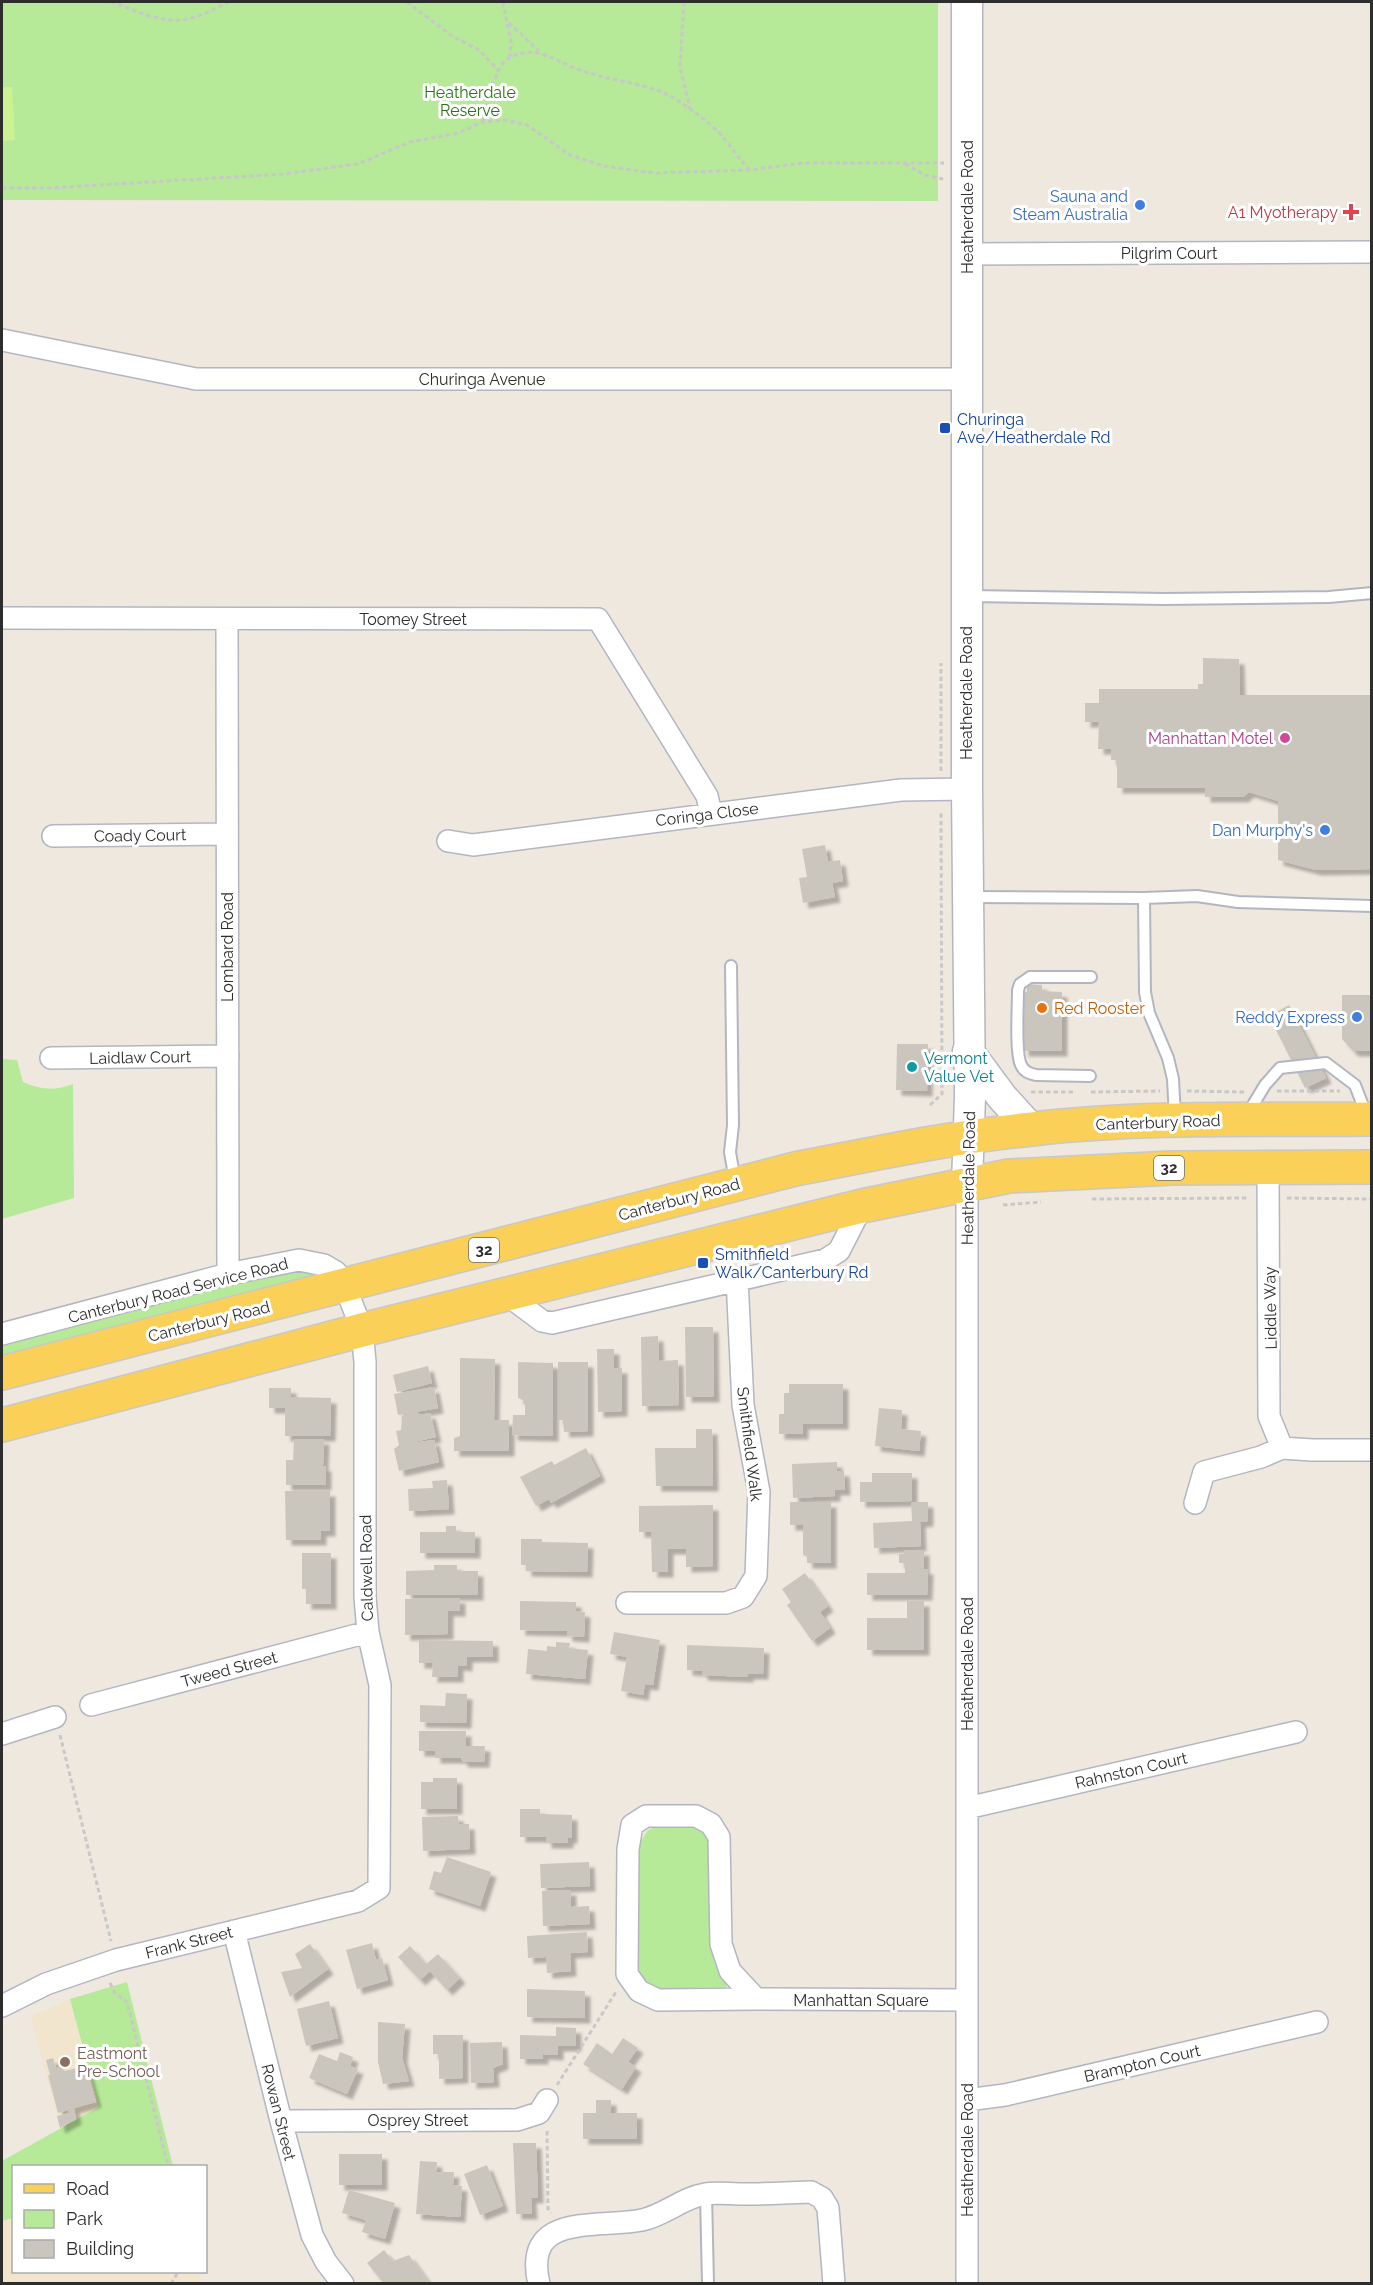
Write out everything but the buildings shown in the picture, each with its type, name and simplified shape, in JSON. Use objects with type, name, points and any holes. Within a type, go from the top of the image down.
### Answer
[{"type":"main road","name":"Heatherdale Road","points":[[967,2],[960,171],[967,254],[967,1185]]},
{"type":"main road","points":[[968,1052],[1002,1097],[1031,1129]]},
{"type":"main road","name":"Canterbury Road","points":[[2,1373],[806,1167],[968,1137],[1031,1129],[1175,1121],[1370,1119]]},
{"type":"main road","name":"32","points":[[2,1425],[506,1294],[862,1206],[1009,1176],[1173,1167],[1371,1167]]},
{"type":"street","name":"Pilgrim Court","points":[[967,254],[1371,252]]},
{"type":"street","name":"Churinga Avenue","points":[[2,340],[196,379],[967,379]]},
{"type":"street","name":"Toomey Street","points":[[2,618],[598,619],[706,796],[711,813]]},
{"type":"street","name":"Lombard Road","points":[[227,620],[228,1274]]},
{"type":"street","name":"Coringa Close","points":[[448,841],[473,845],[901,790],[967,789]]},
{"type":"street","name":"Coady Court","points":[[53,836],[227,834]]},
{"type":"street","name":"Laidlaw Court","points":[[51,1058],[228,1056]]},
{"type":"street","name":"Liddle Way","points":[[1268,1167],[1269,1416],[1282,1448]]},
{"type":"street","name":"Heatherdale Road","points":[[967,1185],[967,2283]]},
{"type":"street","points":[[506,1294],[542,1321],[552,1323],[737,1278],[825,1260],[839,1251],[862,1206]]},
{"type":"street","name":"Canterbury Road Service Road","points":[[2,1334],[228,1274],[299,1260],[324,1265],[336,1272],[345,1286]]},
{"type":"street","name":"Smithfield Walk","points":[[627,1603],[726,1603],[743,1597],[756,1576],[759,1492],[742,1405],[737,1278]]},
{"type":"street","name":"Caldwell Road","points":[[345,1286],[362,1330],[365,1362],[365,1597],[368,1632],[380,1685],[379,1888]]},
{"type":"street","points":[[1195,1503],[1204,1472],[1261,1457],[1282,1448],[1371,1450]]},
{"type":"street","name":"Tweed Street","points":[[91,1705],[368,1632]]},
{"type":"street","points":[[2,1734],[55,1717]]},
{"type":"street","name":"Rahnston Court","points":[[967,1808],[1296,1732]]},
{"type":"street","points":[[627,1974],[628,1849],[632,1826],[646,1816],[696,1816],[711,1824],[720,1837],[722,1944],[730,1971],[756,1999]]},
{"type":"street","name":"Frank Street","points":[[2,2006],[46,1984],[107,1963],[358,1901],[379,1888]]},
{"type":"street","name":"Rowan Street","points":[[234,1931],[312,2235],[326,2262],[343,2283]]},
{"type":"street","name":"Manhattan Square","points":[[627,1974],[639,1991],[658,2001],[967,2000]]},
{"type":"street","name":"Brampton Court","points":[[967,2100],[1005,2095],[1317,2022]]},
{"type":"street","name":"Osprey Street","points":[[281,2121],[517,2120],[538,2113],[547,2100]]},
{"type":"street","points":[[539,2283],[537,2254],[545,2239],[565,2227],[641,2220],[661,2214],[684,2200],[706,2194],[811,2192],[822,2198],[828,2208],[834,2283]]},
{"type":"lane","points":[[966,596],[1318,597],[1371,592]]},
{"type":"lane","points":[[968,897],[1197,896],[1238,902],[1371,906]]},
{"type":"lane","points":[[1144,898],[1145,992],[1149,1013],[1168,1058],[1173,1079],[1175,1121]]},
{"type":"lane","points":[[732,966],[733,1125],[730,1152],[736,1184]]},
{"type":"lane","points":[[1090,1076],[1036,1075],[1024,1070],[1018,1056],[1018,990],[1020,984],[1030,977],[1091,977]]},
{"type":"lane","points":[[1243,1121],[1265,1085],[1281,1068],[1326,1064],[1355,1085],[1370,1119]]},
{"type":"lane","points":[[706,2194],[708,2283]]},
{"type":"path","points":[[111,2],[153,16],[180,21],[229,2]]},
{"type":"path","points":[[407,2],[452,36],[479,50],[498,70]]},
{"type":"path","points":[[503,2],[508,22],[510,57]]},
{"type":"path","points":[[684,2],[680,67],[690,109]]},
{"type":"path","points":[[508,22],[540,52],[580,70],[665,93],[690,109],[723,136],[749,170]]},
{"type":"path","points":[[482,122],[498,70],[510,57],[529,52],[540,52]]},
{"type":"path","points":[[2,188],[51,188],[283,174],[358,164],[410,142],[459,133],[482,122],[505,120],[527,125],[570,155],[604,166],[654,173],[749,170],[804,163],[903,163],[960,171]]},
{"type":"path","points":[[903,163],[925,175],[942,179],[960,171]]},
{"type":"path","points":[[930,1105],[942,1094],[941,813]]},
{"type":"path","points":[[1083,1200],[1250,1198]]},
{"type":"path","points":[[1287,1198],[1371,1199]]},
{"type":"path","points":[[997,1206],[1050,1201]]},
{"type":"path","points":[[55,1717],[112,1945]]},
{"type":"path","points":[[565,2227],[548,2210],[547,2100],[627,1974]]},
{"type":"path","points":[[110,1983],[115,1993],[127,2002],[168,2165]]},
{"type":"shaded area","name":"Eastmont Pre-School","points":[[70,1999],[99,2107],[60,2128],[31,2016]]},
{"type":"shaded area","points":[[12,2218],[12,2273],[199,2273],[202,2283],[2,2283],[2,2221]]},
{"type":"green space","name":"Heatherdale Reserve","points":[[2,2],[938,2],[938,201],[2,200]]},
{"type":"green space","points":[[2,87],[12,87],[15,140],[2,141]]},
{"type":"green space","points":[[2,1059],[17,1060],[23,1082],[30,1085],[54,1089],[73,1084],[74,1198],[2,1219]]},
{"type":"green space","points":[[288,1268],[311,1271],[312,1278],[2,1360],[2,1342]]},
{"type":"green space","points":[[683,1823],[710,1839],[727,1990],[657,1990],[641,1976],[637,1967],[636,1850],[647,1831],[656,1826]]},
{"type":"green space","points":[[127,1982],[173,2165],[12,2165],[12,2218],[2,2221],[2,2161],[99,2107],[70,1999]]},
{"type":"place","name":"Sauna and Steam Australia","points":[[1140,205]]},
{"type":"place","name":"A1 Myotherapy","points":[[1351,212]]},
{"type":"place","name":"Churinga Ave/Heatherdale Rd","points":[[945,428]]},
{"type":"place","name":"Manhattan Motel","points":[[1285,738]]},
{"type":"place","name":"Dan Murphy's","points":[[1325,830]]},
{"type":"place","name":"Red Rooster","points":[[1042,1008]]},
{"type":"place","name":"Reddy Express","points":[[1357,1017]]},
{"type":"place","name":"Vermont Value Vet","points":[[912,1067]]},
{"type":"place","name":"Smithfield Walk/Canterbury Rd","points":[[703,1263]]},
{"type":"place","name":"Eastmont Pre-School","points":[[65,2062]]}]
